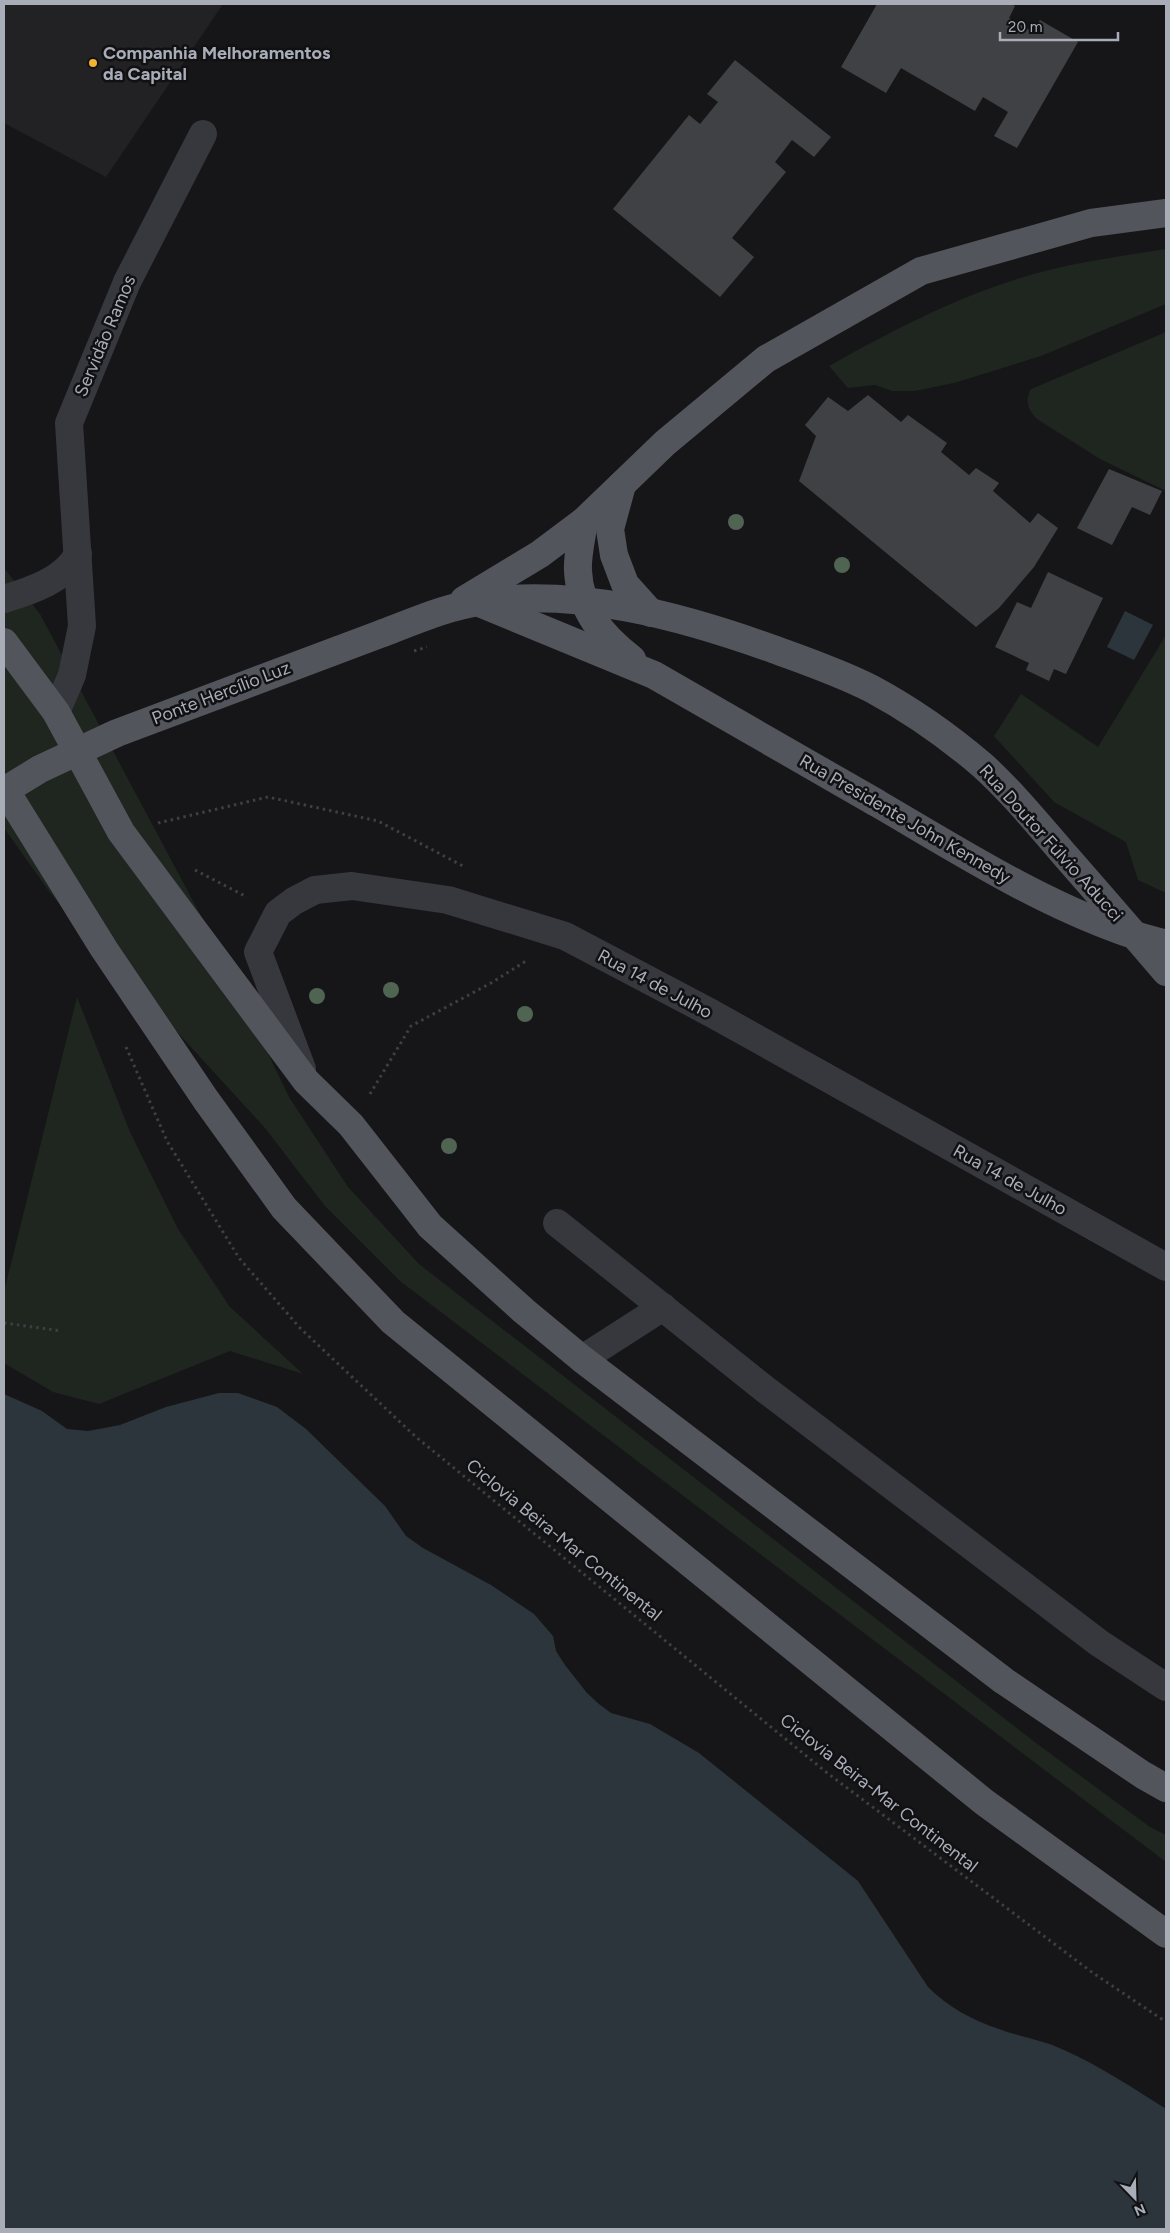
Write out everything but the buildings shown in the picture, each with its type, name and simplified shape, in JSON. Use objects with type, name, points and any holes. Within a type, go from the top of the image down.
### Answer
[{"type":"main road","name":"Ponte Hercílio Luz","points":[[446,610],[540,554],[584,521],[664,443],[766,359],[921,271],[1091,223],[1166,213]]},
{"type":"main road","points":[[623,483],[610,529],[614,555],[625,584],[651,613]]},
{"type":"main road","name":"Rua Presidente John Kennedy","points":[[584,521],[578,570],[583,601],[596,625],[618,648],[654,675],[989,868],[1058,904],[1122,931],[1166,944]]},
{"type":"main road","name":"Rua Doutor Fúlvio Aducci","points":[[478,602],[513,599],[583,601],[651,613],[743,638],[800,659],[871,689],[935,728],[982,766],[1016,799],[1166,972]]},
{"type":"main road","name":"Ponte Hercílio Luz","points":[[4,790],[40,769],[118,733],[446,610],[478,602]]},
{"type":"main road","name":"Rua Presidente John Kennedy","points":[[478,602],[654,675]]},
{"type":"main road","points":[[4,642],[56,712],[121,832],[306,1081],[350,1125],[430,1226],[524,1311],[582,1359],[1004,1681],[1143,1775],[1166,1788]]},
{"type":"main road","points":[[4,790],[110,957],[206,1100],[284,1208],[393,1322],[984,1802],[1166,1934]]},
{"type":"street","name":"Servidão Ramos","points":[[56,712],[72,674],[82,626],[70,423],[127,282],[203,134]]},
{"type":"street","points":[[4,599],[35,588],[54,578],[72,566],[78,554]]},
{"type":"street","name":"Rua 14 de Julho","points":[[306,1081],[258,952],[278,913],[294,901],[315,890],[352,886],[448,900],[565,936],[728,1023],[1166,1267]]},
{"type":"street","points":[[557,1223],[766,1390],[1099,1643],[1166,1687]]},
{"type":"street","points":[[582,1359],[663,1307]]},
{"type":"path","points":[[121,832],[268,797],[378,821],[471,870]]},
{"type":"path","points":[[191,868],[278,913]]},
{"type":"path","points":[[350,1125],[411,1026],[491,983],[565,936]]},
{"type":"path","name":"Ciclovia Beira-Mar Continental","points":[[124,1040],[128,1055],[168,1141],[239,1258],[300,1328],[416,1437],[826,1772],[1092,1973],[1166,2022]]},
{"type":"path","points":[[4,1324],[62,1331]]},
{"type":"shaded area","name":"Companhia Melhoramentos da Capital","points":[[4,4],[223,4],[106,177],[4,123]]},
{"type":"shaded area","points":[[1166,249],[1166,304],[1041,356],[954,383],[915,391],[892,391],[875,385],[848,388],[829,366],[910,323],[966,297],[1053,269]]},
{"type":"shaded area","points":[[1166,332],[1166,491],[1100,459],[1037,419],[1031,412],[1028,394],[1030,390],[1036,387]]},
{"type":"shaded area","points":[[4,568],[40,614],[208,929],[289,1097],[348,1187],[419,1264],[1036,1743],[1150,1827],[1166,1835],[1166,1862],[400,1281],[325,1206],[265,1128],[51,894],[4,828]]},
{"type":"shaded area","points":[[1125,611],[1153,625],[1134,660],[1107,647]]},
{"type":"shaded area","points":[[1166,635],[1166,893],[1138,880],[1126,842],[1054,802],[994,736],[1021,694],[1098,747]]},
{"type":"shaded area","points":[[77,997],[130,1132],[178,1229],[230,1307],[303,1374],[230,1351],[99,1404],[53,1392],[4,1363],[4,1292]]},
{"type":"shaded area","points":[[219,1393],[238,1393],[277,1407],[306,1429],[385,1506],[406,1536],[423,1548],[491,1585],[534,1614],[553,1636],[556,1651],[565,1665],[587,1693],[599,1704],[611,1713],[650,1724],[699,1753],[858,1881],[928,1987],[944,2001],[979,2021],[1007,2032],[1048,2044],[1077,2056],[1166,2109],[1166,2229],[4,2229],[4,1394],[42,1411],[67,1429],[88,1431],[120,1425],[166,1407]]},
{"type":"place","name":"Companhia Melhoramentos da Capital","points":[[93,63]]}]
